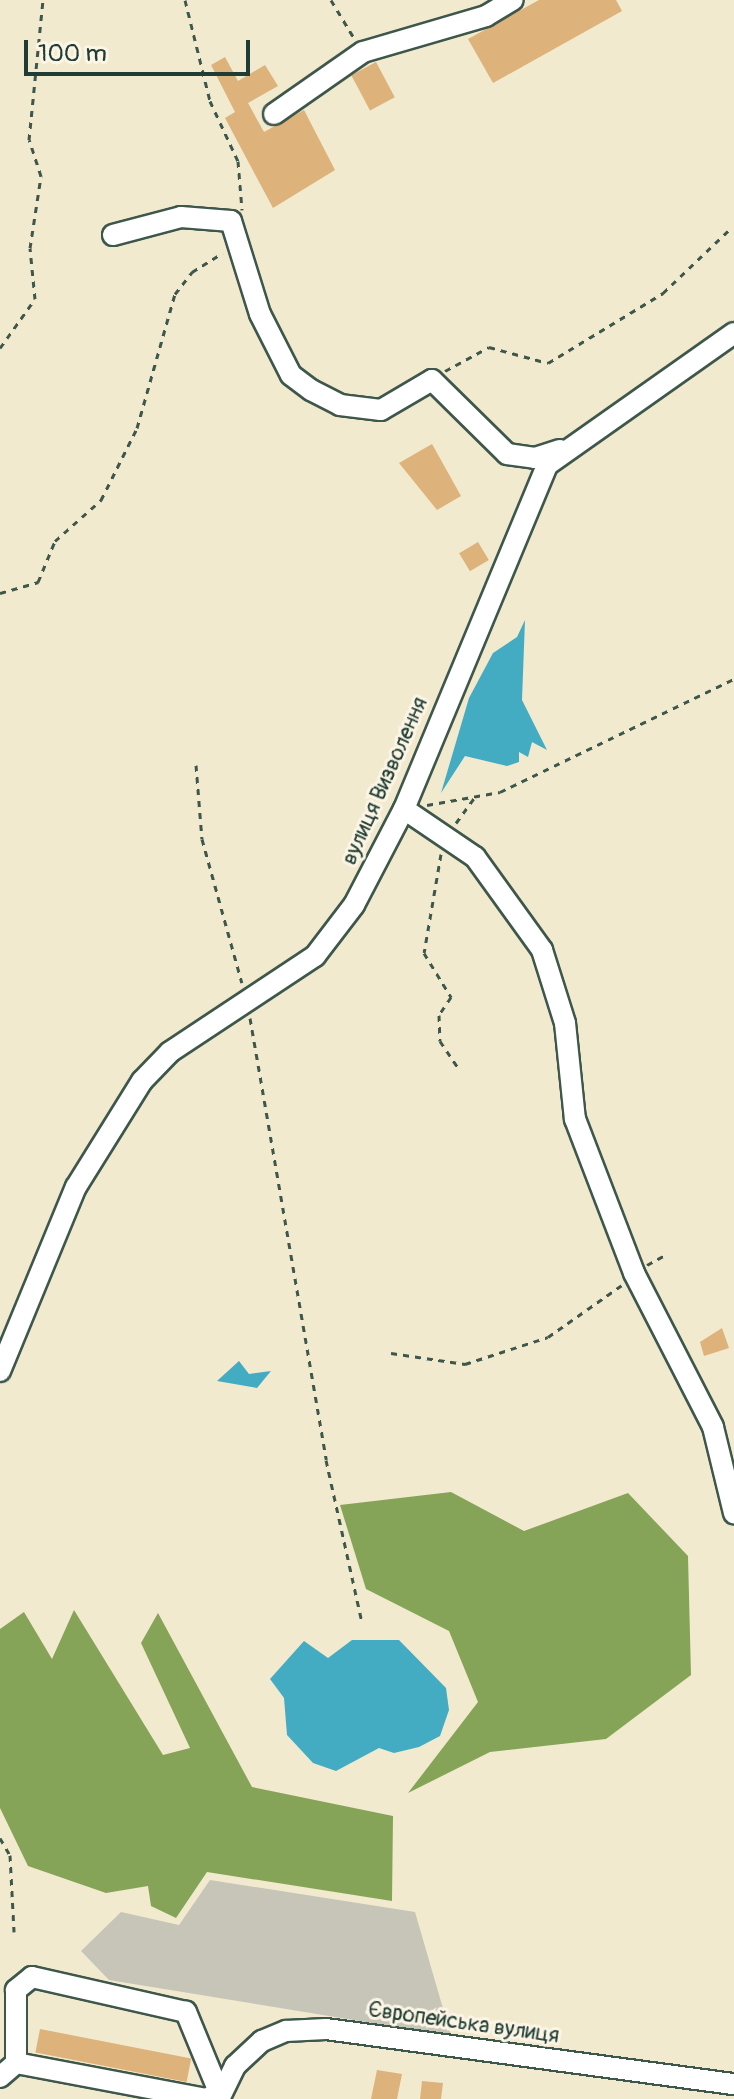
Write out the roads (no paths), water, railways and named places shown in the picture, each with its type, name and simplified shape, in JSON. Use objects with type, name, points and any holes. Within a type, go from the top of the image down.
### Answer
[{"type":"street","points":[[274,114],[363,52],[486,16],[513,0]]},
{"type":"street","points":[[113,235],[208,215],[231,221],[240,234],[260,314],[291,375],[311,390],[340,405],[381,410],[432,380],[507,454],[535,458],[564,449]]},
{"type":"street","name":"вулиця Визволення","points":[[0,1371],[76,1187],[142,1081],[247,1000],[315,956],[354,905],[404,809],[534,486],[564,449],[734,333]]},
{"type":"street","points":[[404,809],[444,840],[475,857],[542,950],[565,1023],[575,1119],[634,1273],[713,1427],[734,1513]]},
{"type":"street","points":[[0,2077],[16,2063],[16,1990],[32,1977],[186,2012],[219,2096],[207,2099],[16,2063]]},
{"type":"street","name":"Європейська вулиця","points":[[219,2096],[262,2041],[286,2031],[326,2029],[734,2084]]},
{"type":"water","points":[[525,620],[522,700],[547,750],[532,742],[528,757],[519,752],[519,762],[507,766],[465,756],[441,793],[469,698],[493,653],[517,637]]},
{"type":"water","points":[[239,1361],[249,1374],[271,1371],[257,1388],[217,1381]]},
{"type":"water","points":[[352,1640],[399,1640],[446,1688],[449,1710],[440,1736],[419,1747],[394,1753],[379,1748],[336,1771],[313,1763],[287,1735],[284,1698],[270,1679],[304,1641],[328,1658]]}]
